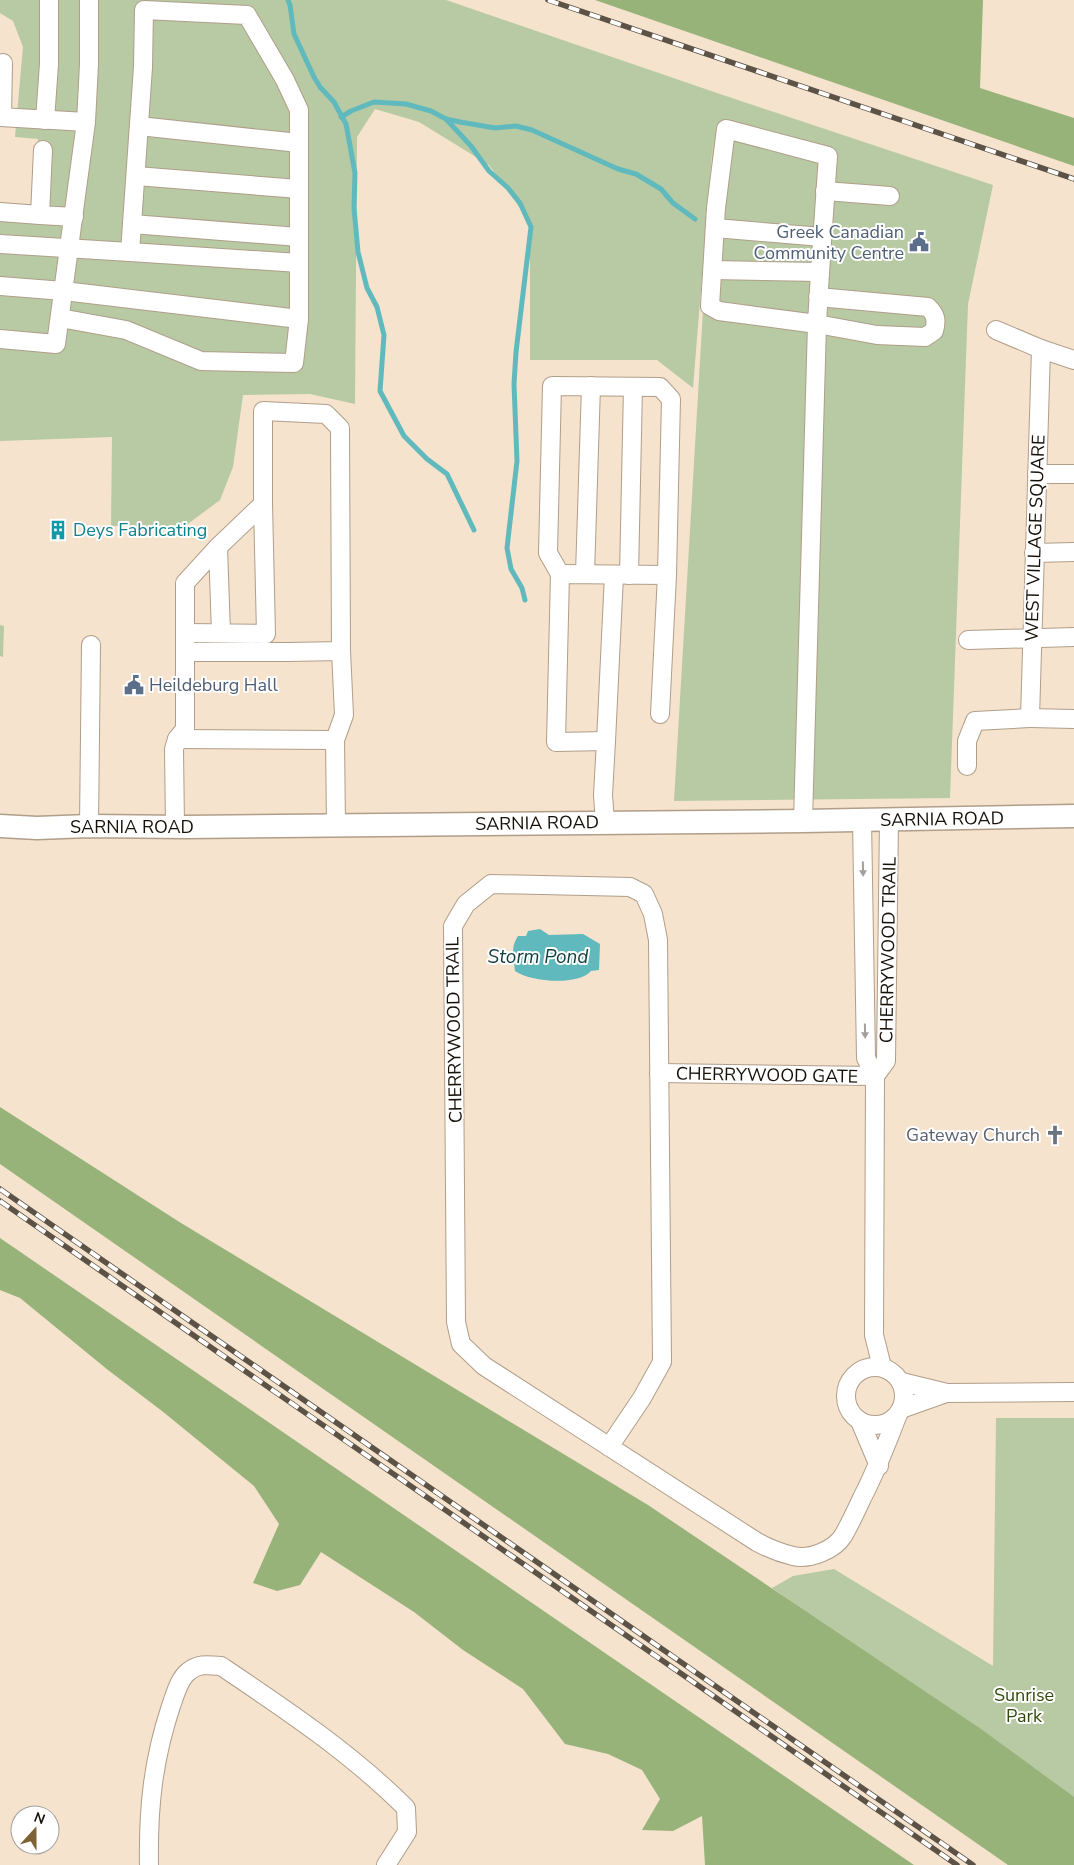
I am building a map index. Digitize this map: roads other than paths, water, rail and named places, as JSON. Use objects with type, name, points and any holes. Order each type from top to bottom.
[{"type":"main road","name":"SARNIA ROAD","points":[[0,826],[37,828],[89,826],[336,826],[890,820],[1074,816]]},
{"type":"street","points":[[45,120],[49,64],[50,0]]},
{"type":"street","points":[[0,339],[56,344],[86,122],[89,64],[88,0]]},
{"type":"street","points":[[60,318],[126,330],[201,361],[294,363],[299,319],[299,110],[285,80],[247,15],[144,10],[144,67],[130,252]]},
{"type":"street","points":[[3,63],[1,117],[86,122]]},
{"type":"street","points":[[139,126],[299,143]]},
{"type":"street","points":[[803,821],[816,324],[828,156],[726,128],[715,228],[710,306],[719,311],[816,324],[877,335],[925,337],[934,332],[937,322],[935,314],[928,307],[818,297]]},
{"type":"street","points":[[40,215],[43,150]]},
{"type":"street","points":[[136,176],[299,188]]},
{"type":"street","points":[[825,191],[890,196]]},
{"type":"street","points":[[0,212],[74,217]]},
{"type":"street","points":[[132,224],[299,237]]},
{"type":"street","points":[[715,228],[822,237]]},
{"type":"street","points":[[0,244],[299,263]]},
{"type":"street","points":[[712,270],[820,272]]},
{"type":"street","points":[[0,286],[64,291],[299,319]]},
{"type":"street","points":[[996,330],[1041,349],[1074,360]]},
{"type":"street","name":"WEST VILLAGE SQUARE","points":[[1030,718],[1041,349]]},
{"type":"street","points":[[606,741],[556,742],[560,574],[548,553],[552,386],[660,387],[670,399],[667,575],[660,714]]},
{"type":"street","points":[[585,574],[591,386]]},
{"type":"street","points":[[605,823],[603,796],[606,741],[622,575],[633,387]]},
{"type":"street","points":[[266,634],[263,504],[264,411],[326,414],[340,428],[341,651],[344,715],[335,740],[336,826]]},
{"type":"street","points":[[1037,474],[1074,474]]},
{"type":"street","points":[[175,827],[174,759],[177,739],[185,729],[185,583],[218,547],[263,504]]},
{"type":"street","points":[[218,547],[220,633]]},
{"type":"street","points":[[1034,552],[1074,552]]},
{"type":"street","points":[[560,574],[667,575]]},
{"type":"street","points":[[186,633],[266,634],[288,652]]},
{"type":"street","points":[[968,640],[1074,637]]},
{"type":"street","points":[[89,826],[91,645]]},
{"type":"street","points":[[186,652],[341,651]]},
{"type":"street","points":[[967,766],[967,741],[974,722],[1030,718],[1074,719]]},
{"type":"street","points":[[177,739],[268,738],[335,740]]},
{"type":"street","name":"CHERRYWOOD TRAIL","points":[[862,820],[866,1058],[874,1076],[874,1335],[882,1367]]},
{"type":"street","name":"CHERRYWOOD TRAIL","points":[[874,1076],[886,1061],[890,820]]},
{"type":"street","name":"CHERRYWOOD TRAIL","points":[[610,1447],[642,1398],[662,1362],[658,940],[654,914],[644,894],[630,887],[491,884],[466,904],[453,926],[456,1322],[460,1344],[484,1366],[757,1542],[770,1549],[794,1557],[810,1556],[822,1552],[833,1547],[842,1537],[878,1466],[900,1412]]},
{"type":"street","name":"CHERRYWOOD GATE","points":[[659,1073],[874,1076]]},
{"type":"street","name":"CHERRYWOOD TRAIL","points":[[863,1370],[874,1335]]},
{"type":"street","points":[[900,1412],[905,1395],[902,1382],[893,1372],[882,1367],[868,1367],[857,1373],[849,1383],[846,1395],[852,1414],[860,1421],[870,1424],[880,1425],[890,1421],[900,1412],[947,1393]]},
{"type":"street","points":[[902,1382],[947,1393],[1074,1392]]},
{"type":"street","points":[[860,1421],[878,1466]]},
{"type":"street","points":[[149,1865],[152,1786],[160,1740],[177,1690],[187,1672],[203,1664],[221,1666],[320,1734],[406,1808],[407,1832],[386,1865]]},
{"type":"water","name":"Storm Pond","points":[[540,929],[549,935],[583,934],[600,944],[599,970],[591,971],[585,976],[576,979],[554,981],[531,978],[515,971],[513,949],[518,936],[526,936],[528,931]]},
{"type":"waterway","points":[[288,0],[294,34],[314,77],[320,87],[334,102],[346,124],[355,173],[354,208],[358,252],[367,288],[377,307],[384,335],[380,391],[404,436],[427,459],[447,474],[474,530]]},
{"type":"waterway","points":[[341,117],[374,102],[406,104],[431,111],[446,119],[460,122],[495,128],[516,126],[532,130],[618,169],[636,174],[661,189],[673,203],[695,219]]},
{"type":"waterway","points":[[446,119],[471,146],[489,171],[508,188],[520,203],[531,227],[516,352],[514,384],[517,461],[507,548],[511,569],[522,588],[525,600]]},
{"type":"railway","points":[[548,0],[1074,179]]},
{"type":"railway","points":[[0,1189],[973,1865]]},
{"type":"railway","points":[[0,1201],[957,1865]]},
{"type":"place","name":"Greek Canadian Community Centre","points":[[919,242]]},
{"type":"place","name":"Deys Fabricating","points":[[58,530]]},
{"type":"place","name":"Heildeburg Hall","points":[[134,685]]},
{"type":"place","name":"Gateway Church","points":[[1055,1135]]},
{"type":"park label","name":"Sunrise Park","points":[[1024,1705]]}]
